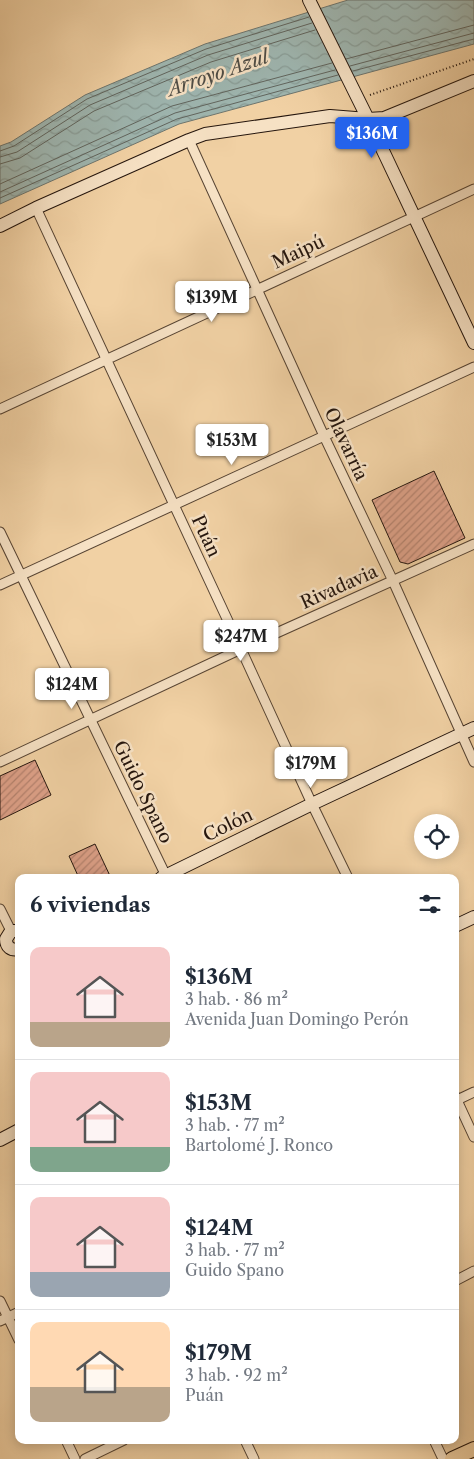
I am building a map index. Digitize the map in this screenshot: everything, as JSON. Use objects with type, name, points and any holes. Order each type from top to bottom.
[{"type":"main road","points":[[309,0],[368,119],[474,343]]},
{"type":"main road","points":[[0,226],[189,140],[216,131],[330,116],[368,119],[384,118],[474,81]]},
{"type":"main road","name":"Colón","points":[[170,874],[312,804],[474,728]]},
{"type":"main road","points":[[459,924],[474,917]]},
{"type":"main road","points":[[0,955],[8,940]]},
{"type":"main road","points":[[0,1140],[15,1132]]},
{"type":"main road","points":[[452,1459],[474,1449]]},
{"type":"street","name":"Olavarría","points":[[189,140],[324,436],[393,581],[474,762]]},
{"type":"street","name":"Maipú","points":[[0,409],[474,188]]},
{"type":"street","name":"Puán","points":[[36,208],[346,874]]},
{"type":"street","points":[[0,585],[474,367]]},
{"type":"street","name":"Guido Spano","points":[[0,532],[163,874]]},
{"type":"street","name":"Rivadavia","points":[[0,762],[241,649],[474,544]]},
{"type":"street","points":[[0,909],[8,940]]},
{"type":"street","points":[[459,1098],[474,1092]]},
{"type":"street","points":[[459,1105],[474,1137]]},
{"type":"street","points":[[459,1279],[474,1272]]},
{"type":"street","points":[[0,1301],[4,1319],[15,1334]]},
{"type":"street","points":[[68,1444],[75,1459]]},
{"type":"street","points":[[86,1459],[116,1444]]},
{"type":"street","points":[[247,1444],[254,1459]]},
{"type":"street","points":[[436,1444],[443,1459]]},
{"type":"water","name":"Arroyo Azul","points":[[348,0],[474,0],[474,44],[179,124],[0,204],[0,146],[11,142],[85,95],[205,44]]},
{"type":"building","points":[[434,471],[465,538],[408,564],[400,562],[372,500]]},
{"type":"building","points":[[35,760],[51,795],[0,820],[0,776]]},
{"type":"building","points":[[95,844],[109,874],[77,874],[69,856]]}]
